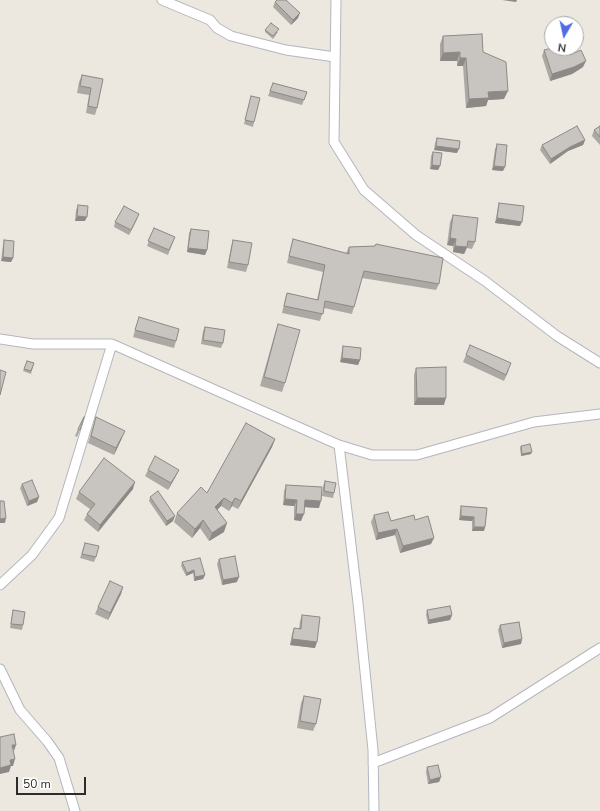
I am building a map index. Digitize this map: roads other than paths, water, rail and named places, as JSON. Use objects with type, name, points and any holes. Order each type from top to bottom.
[{"type":"street","points":[[162,0],[210,20],[217,28],[231,36],[286,50],[335,57]]},
{"type":"street","points":[[336,0],[334,142],[364,190],[416,235],[485,281],[557,336],[600,363]]},
{"type":"street","points":[[0,339],[33,344],[112,344],[339,445],[372,455],[417,455],[534,422],[600,414]]},
{"type":"street","points":[[0,585],[32,555],[59,518],[112,344]]},
{"type":"street","points":[[339,445],[357,595],[373,763],[374,811]]},
{"type":"street","points":[[373,763],[490,718],[600,648]]},
{"type":"street","points":[[0,668],[20,710],[47,741],[59,758],[75,811]]}]
